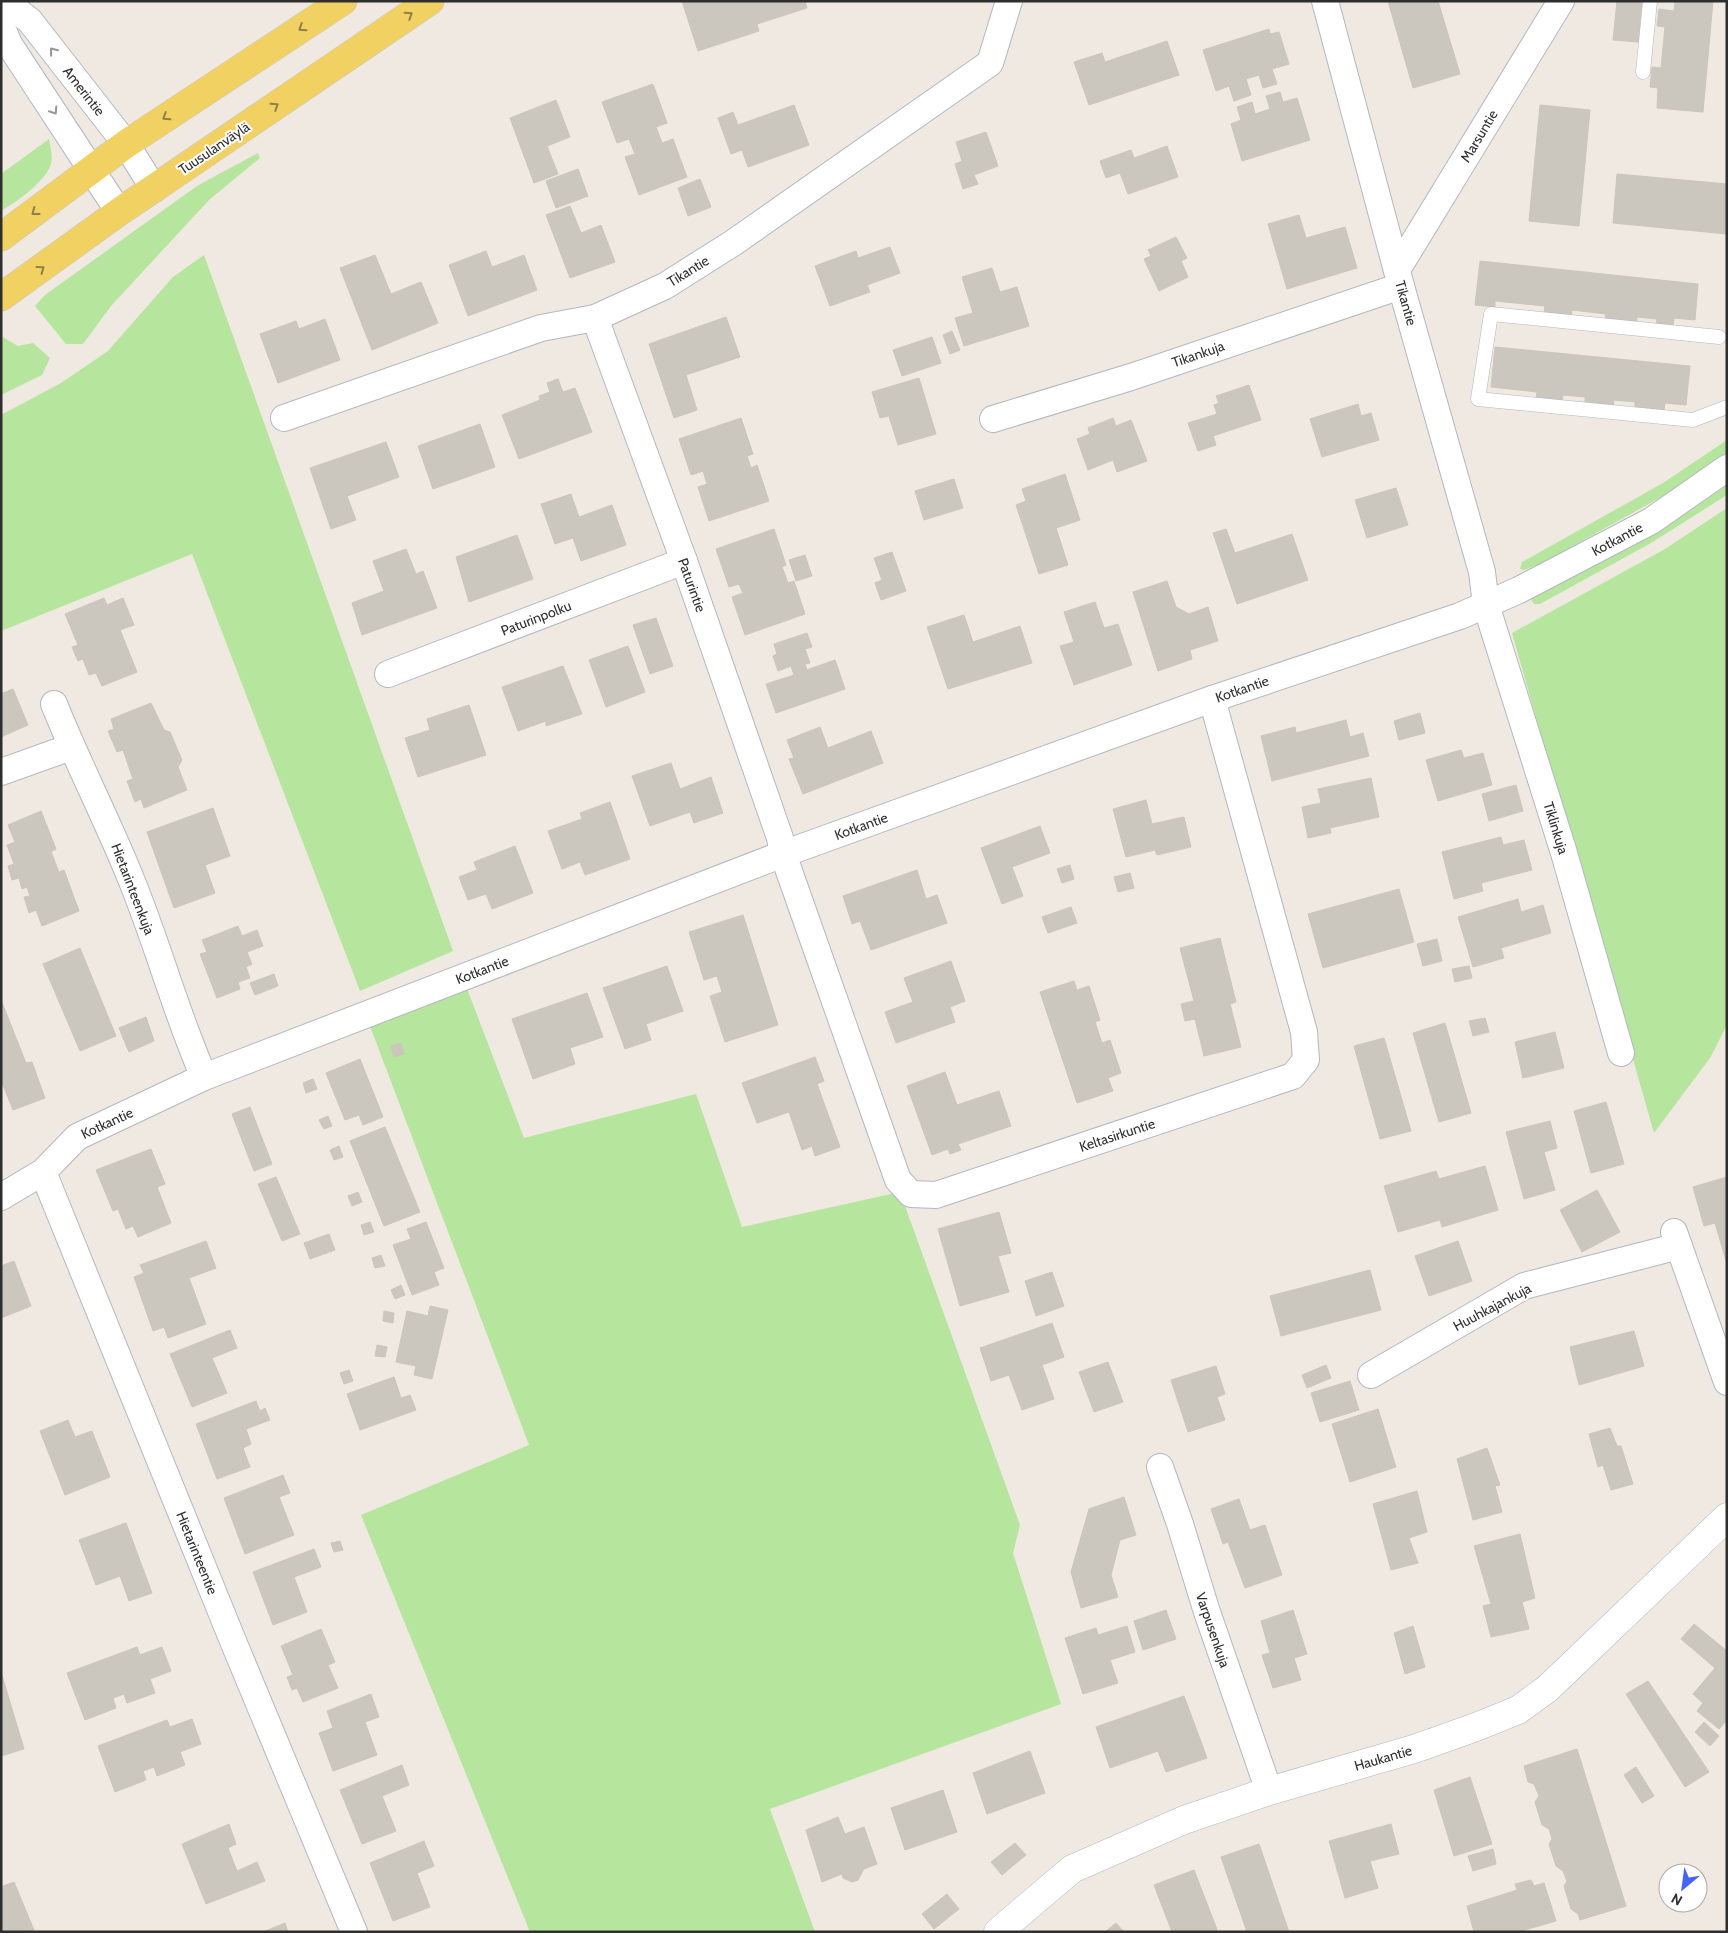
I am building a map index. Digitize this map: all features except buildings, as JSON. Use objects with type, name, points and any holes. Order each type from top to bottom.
[{"type":"main road","points":[[1,237],[126,144],[343,1]]},
{"type":"main road","name":"Tuusulanväylä","points":[[1,298],[119,212],[430,1]]},
{"type":"street","name":"Amerintie","points":[[4,1],[30,21],[126,144],[154,189]]},
{"type":"street","name":"Tikantie","points":[[284,418],[541,328],[595,318],[665,286],[734,243],[990,63],[1009,1]]},
{"type":"street","name":"Tikantie","points":[[1325,1],[1399,278],[1482,572],[1486,605]]},
{"type":"street","name":"Marsuntie","points":[[1399,278],[1561,1]]},
{"type":"street","points":[[1,25],[9,44],[119,212]]},
{"type":"street","name":"Tikankuja","points":[[992,419],[1126,379],[1399,278]]},
{"type":"street","name":"Paturintie","points":[[595,318],[684,561],[783,854]]},
{"type":"street","name":"Kotkantie","points":[[1,1197],[43,1172],[77,1137],[204,1077],[783,854],[1212,699],[1460,616],[1519,590],[1651,521],[1727,468]]},
{"type":"street","name":"Paturinpolku","points":[[388,674],[684,561]]},
{"type":"street","name":"Tiklinkuja","points":[[1486,605],[1562,847],[1621,1052]]},
{"type":"street","name":"Keltasirkuntie","points":[[783,854],[898,1180],[911,1194],[936,1195],[1293,1076],[1306,1060],[1304,1032],[1212,699]]},
{"type":"street","name":"Hietarinteenkuja","points":[[54,704],[129,874],[180,1019],[204,1077]]},
{"type":"street","points":[[1,772],[71,746]]},
{"type":"street","name":"Hietarinteentie","points":[[43,1172],[233,1641],[354,1932]]},
{"type":"street","name":"Huuhkajankuja","points":[[1371,1375],[1524,1286],[1677,1239],[1727,1382]]},
{"type":"street","name":"Varpusenkuja","points":[[1160,1467],[1206,1609],[1269,1791]]},
{"type":"street","name":"Haukantie","points":[[998,1932],[1072,1869],[1184,1820],[1269,1791],[1414,1749],[1518,1710],[1547,1689],[1727,1517]]},
{"type":"lane","points":[[1643,72],[1650,1]]},
{"type":"lane","points":[[1719,337],[1491,314],[1478,399],[1693,420],[1726,407]]},
{"type":"green space","points":[[49,139],[52,157],[49,170],[38,184],[1,211],[1,174]]},
{"type":"green space","points":[[258,153],[260,158],[209,200],[111,306],[83,344],[66,344],[35,306],[45,295],[197,186]]},
{"type":"green space","points":[[204,255],[453,951],[360,991],[192,554],[1,631],[1,415],[61,383],[108,351],[173,277]]},
{"type":"green space","points":[[1,336],[18,346],[33,343],[50,358],[42,375],[1,395]]},
{"type":"green space","points":[[1727,440],[1727,453],[1663,496],[1542,563],[1524,570],[1520,569],[1522,562],[1663,483]]},
{"type":"green space","points":[[1727,482],[1727,495],[1651,543],[1540,604],[1534,604],[1530,598]]},
{"type":"green space","points":[[1727,508],[1727,1025],[1710,1058],[1654,1133],[1512,633],[1665,549]]},
{"type":"green space","points":[[466,986],[524,1138],[696,1094],[742,1227],[900,1192],[1020,1525],[1013,1553],[1061,1704],[770,1809],[815,1932],[530,1932],[361,1515],[529,1445],[368,1021]]}]
